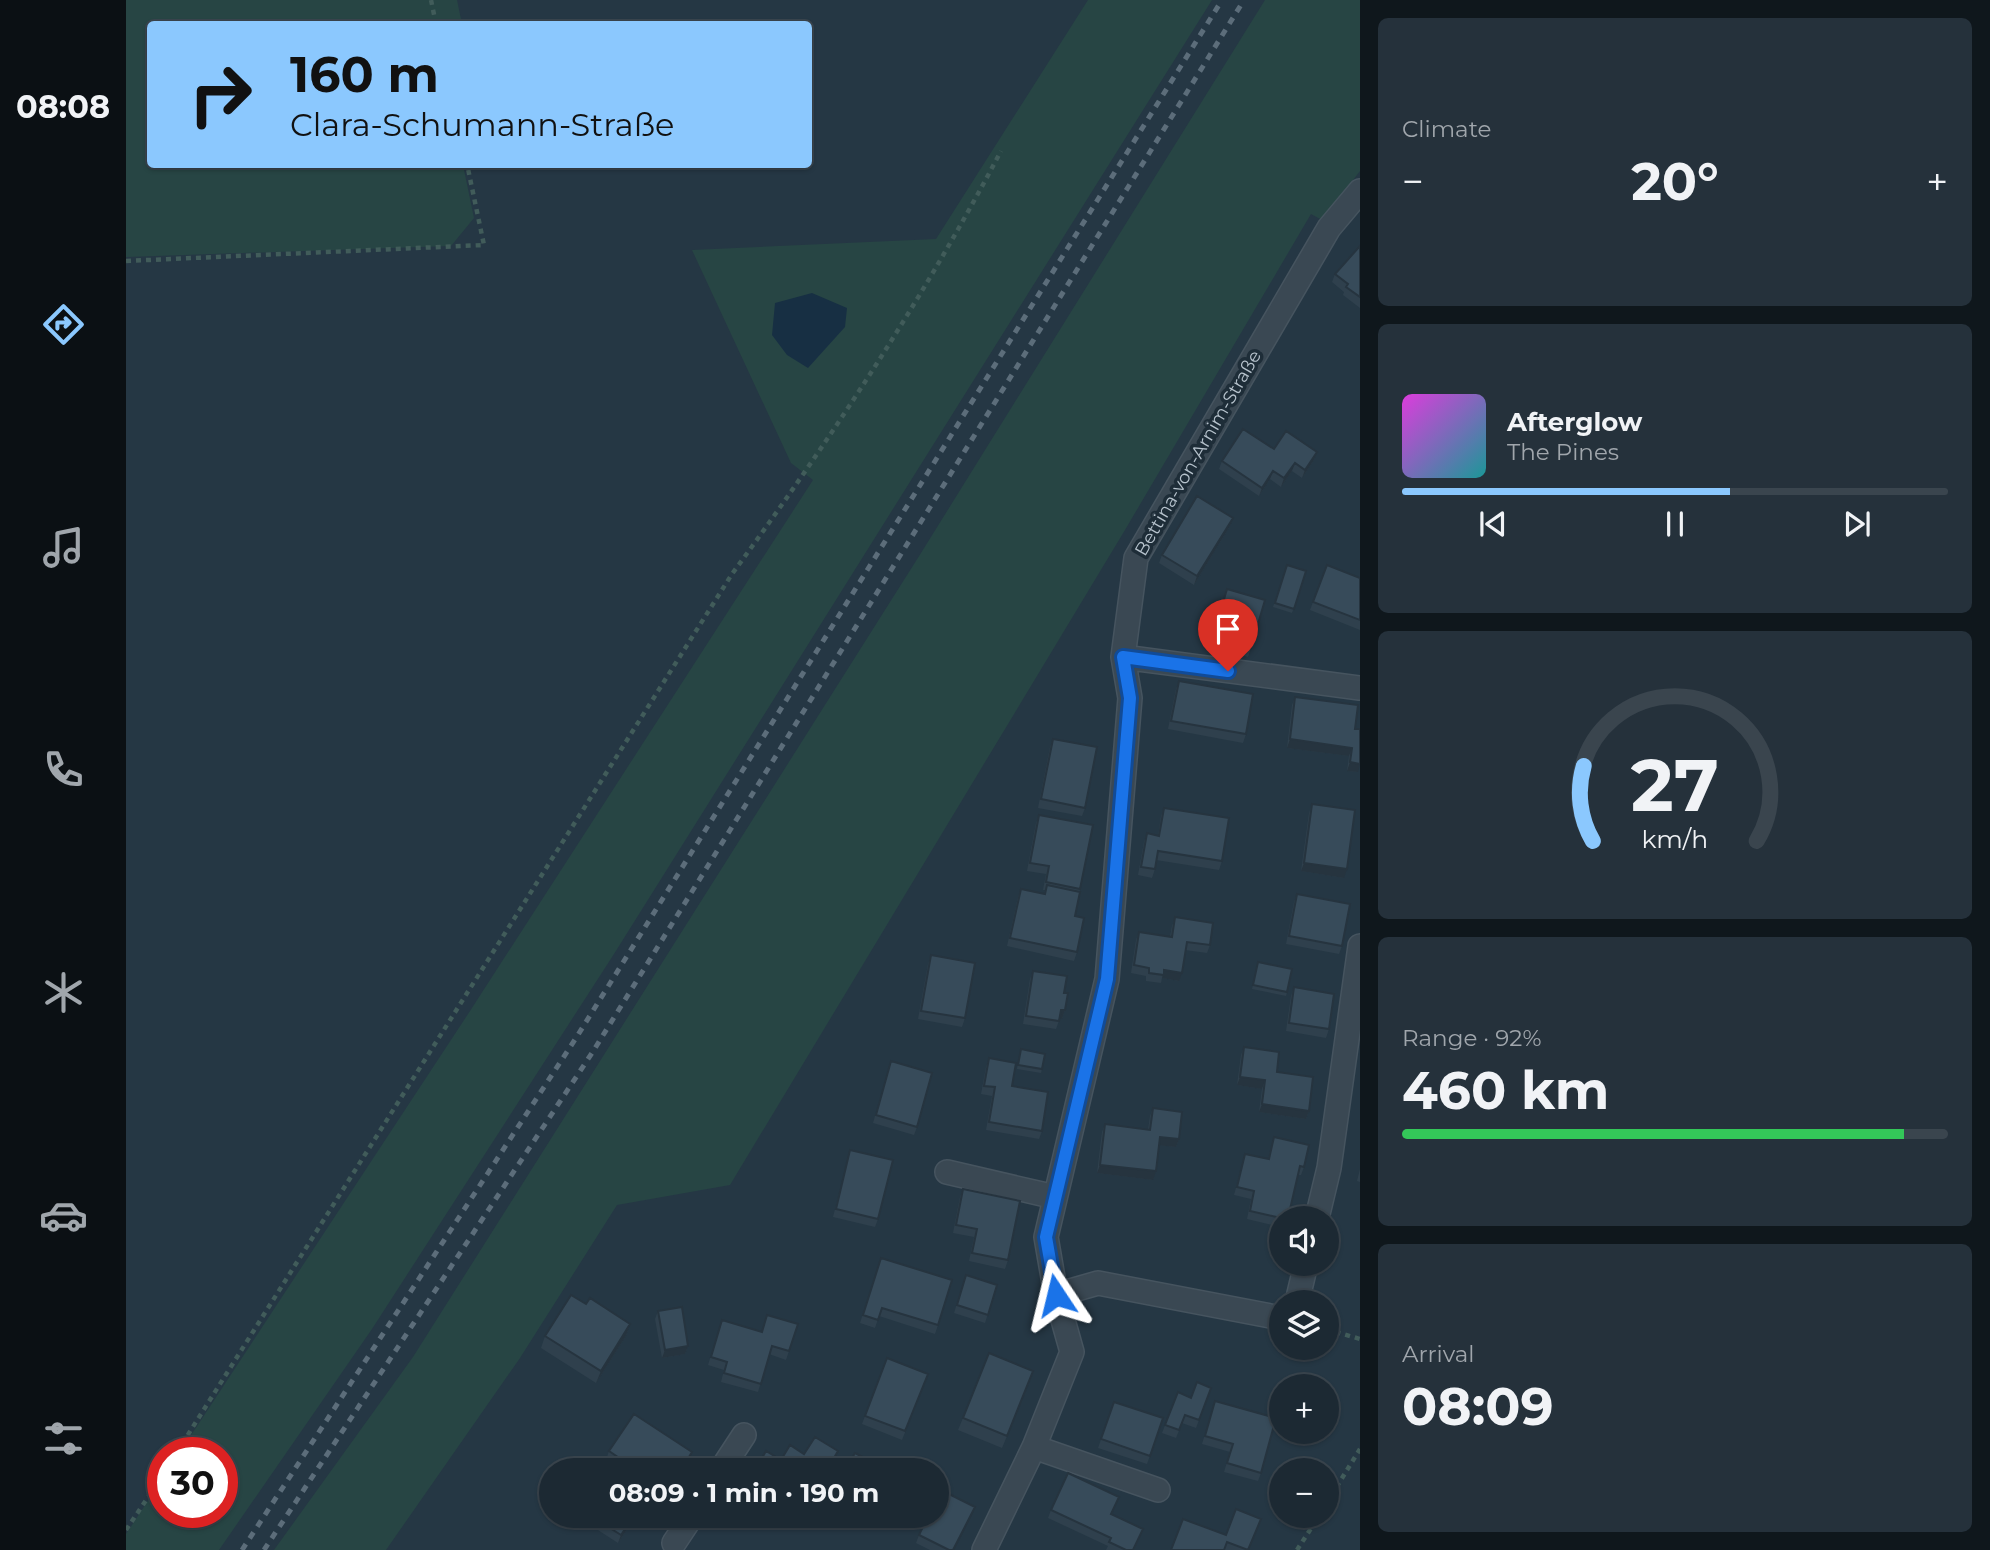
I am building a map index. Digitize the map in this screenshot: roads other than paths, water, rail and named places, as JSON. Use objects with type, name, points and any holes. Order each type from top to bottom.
[{"type":"street","name":"Bettina-von-Arnim-Straße","points":[[984,1550],[1034,1447],[1072,1352],[1056,1295],[1046,1237],[1107,979],[1130,698],[1123,657],[1136,558],[1329,228],[1360,191]]},
{"type":"street","points":[[1123,657],[1360,688]]},
{"type":"street","points":[[1320,1206],[1329,1168],[1360,946]]},
{"type":"street","points":[[947,1172],[1055,1197]]},
{"type":"street","points":[[1056,1295],[1098,1283],[1269,1316]]},
{"type":"street","points":[[730,1458],[744,1435]]},
{"type":"street","points":[[1034,1447],[1158,1490]]},
{"type":"street","points":[[677,1548],[686,1528]]},
{"type":"water","points":[[812,293],[847,308],[845,327],[808,368],[787,355],[772,335],[775,303]]},
{"type":"railway","points":[[242,1550],[576,1038],[1222,0]]},
{"type":"railway","points":[[264,1550],[592,1053],[1244,0]]}]
